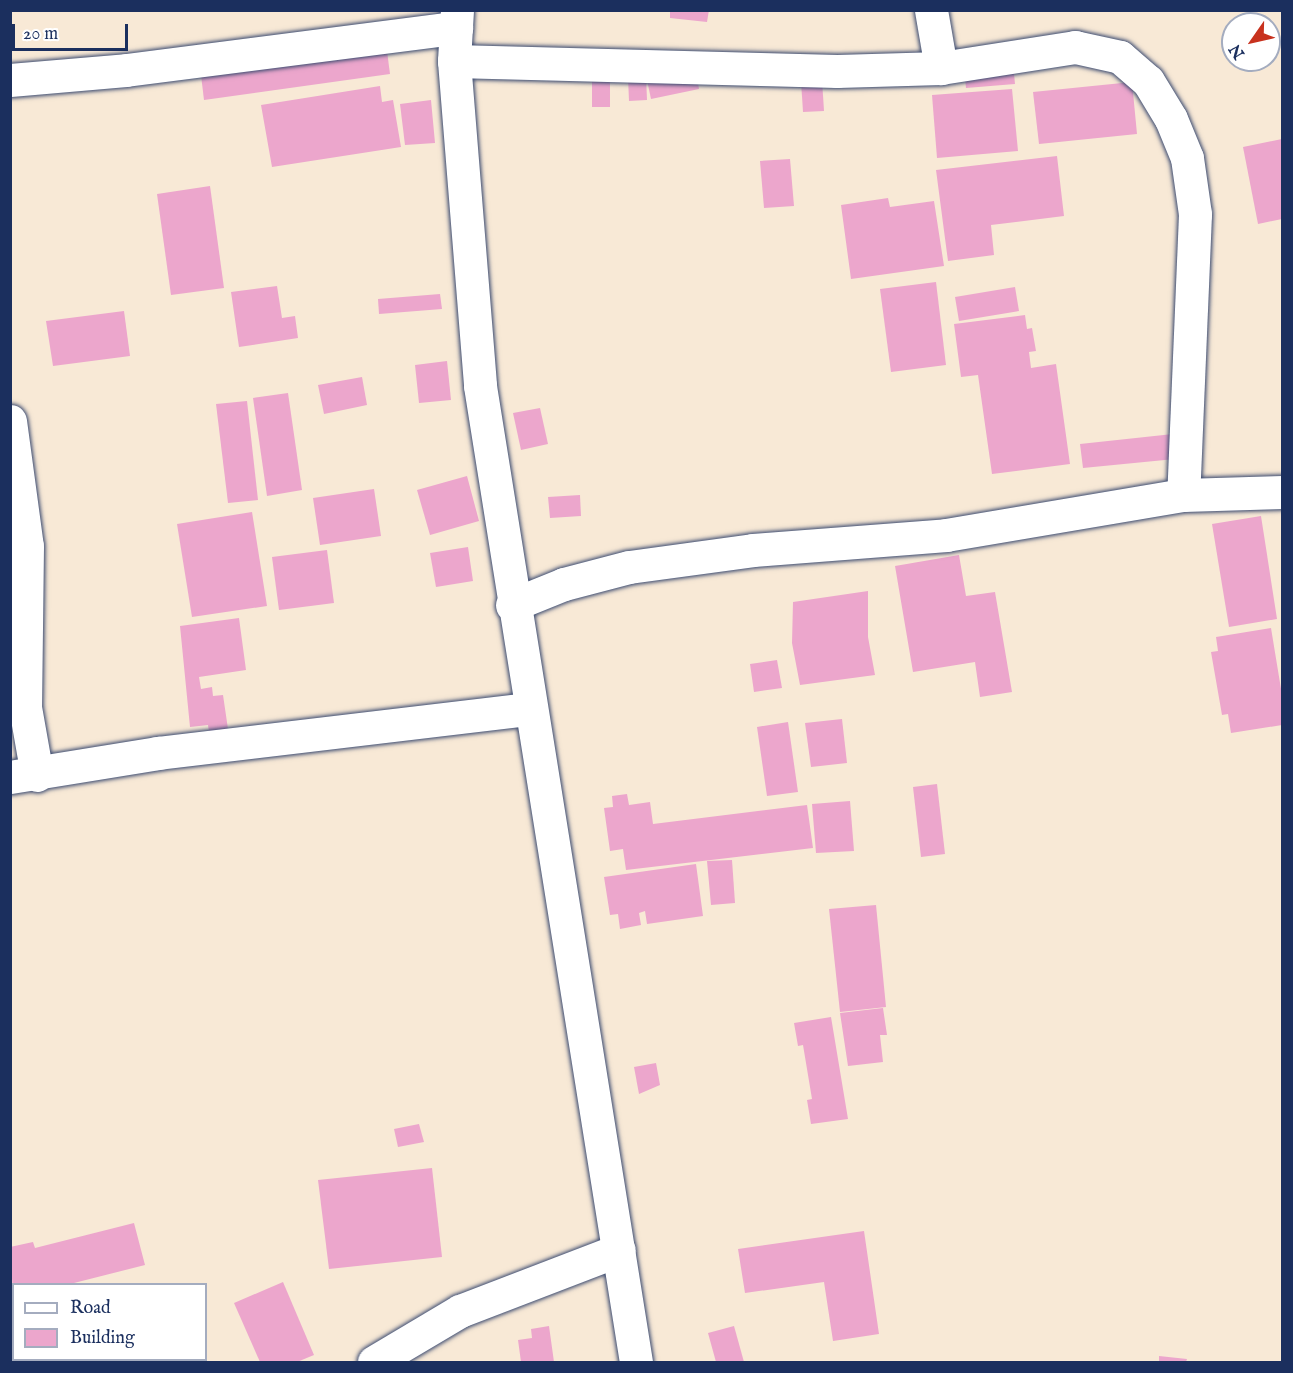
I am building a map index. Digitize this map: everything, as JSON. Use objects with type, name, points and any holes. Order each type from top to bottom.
[{"type":"street","points":[[931,10],[941,68]]},
{"type":"street","points":[[10,80],[126,70],[456,19],[454,61],[480,386],[512,604],[636,1362]]},
{"type":"street","points":[[454,61],[837,70],[941,68],[1075,47],[1120,57],[1148,81],[1171,119],[1187,158],[1195,214],[1183,495]]},
{"type":"street","points":[[10,421],[27,546],[24,776],[158,753],[529,709]]},
{"type":"street","points":[[512,604],[564,584],[629,567],[753,550],[946,535],[1183,495],[1282,492]]},
{"type":"street","points":[[374,1362],[460,1311],[619,1250]]},
{"type":"building","points":[[670,10],[709,10],[707,22],[670,18]]},
{"type":"building","points":[[387,51],[390,74],[204,100],[201,75]]},
{"type":"building","points":[[1013,63],[1015,84],[966,88],[964,67]]},
{"type":"building","points":[[696,71],[699,89],[651,99],[647,80]]},
{"type":"building","points":[[646,76],[647,100],[629,101],[628,77]]},
{"type":"building","points":[[592,77],[610,77],[610,107],[592,107]]},
{"type":"building","points":[[822,80],[824,111],[803,112],[801,81]]},
{"type":"building","points":[[1132,82],[1137,134],[1039,144],[1033,92]]},
{"type":"building","points":[[380,86],[382,102],[393,100],[401,147],[272,167],[261,105]]},
{"type":"building","points":[[1012,89],[1018,151],[937,158],[932,95]]},
{"type":"building","points":[[431,100],[435,143],[405,145],[400,104]]},
{"type":"building","points":[[1282,139],[1282,219],[1258,224],[1243,147]]},
{"type":"building","points":[[1057,156],[1064,216],[991,225],[994,255],[948,261],[936,170]]},
{"type":"building","points":[[790,159],[794,206],[764,208],[760,161]]},
{"type":"building","points":[[210,186],[224,288],[171,295],[157,194]]},
{"type":"building","points":[[888,198],[890,207],[934,201],[944,266],[851,279],[841,205]]},
{"type":"building","points":[[936,282],[946,365],[891,372],[880,289]]},
{"type":"building","points":[[277,286],[282,318],[295,316],[298,338],[239,347],[231,292]]},
{"type":"building","points":[[1015,287],[1019,311],[959,321],[955,297]]},
{"type":"building","points":[[440,294],[442,309],[379,314],[378,299]]},
{"type":"building","points":[[124,311],[130,356],[53,366],[46,321]]},
{"type":"building","points":[[1025,315],[1027,329],[1032,328],[1036,351],[1029,352],[1031,368],[1056,364],[1070,464],[992,474],[978,375],[961,377],[954,324]]},
{"type":"building","points":[[447,361],[451,400],[419,403],[415,365]]},
{"type":"building","points":[[362,377],[367,405],[324,414],[318,385]]},
{"type":"building","points":[[288,393],[302,490],[267,496],[253,398]]},
{"type":"building","points":[[247,401],[258,500],[228,503],[216,404]]},
{"type":"building","points":[[540,408],[548,444],[521,450],[513,413]]},
{"type":"building","points":[[1173,434],[1175,459],[1083,468],[1080,444]]},
{"type":"building","points":[[467,476],[479,521],[430,535],[417,490]]},
{"type":"building","points":[[374,489],[381,536],[320,545],[313,498]]},
{"type":"building","points":[[580,495],[581,516],[550,518],[548,497]]},
{"type":"building","points":[[252,512],[267,606],[192,617],[177,524]]},
{"type":"building","points":[[1261,516],[1277,619],[1229,627],[1212,524]]},
{"type":"building","points":[[468,547],[473,581],[436,587],[430,553]]},
{"type":"building","points":[[327,550],[334,603],[279,610],[272,557]]},
{"type":"building","points":[[959,555],[966,596],[995,592],[1012,692],[980,697],[975,662],[913,672],[895,566]]},
{"type":"building","points":[[868,591],[868,637],[875,675],[800,685],[792,643],[793,602]]},
{"type":"building","points":[[239,618],[246,670],[199,677],[201,689],[212,687],[213,696],[223,695],[228,729],[209,732],[208,725],[190,727],[180,626]]},
{"type":"building","points":[[1271,628],[1282,695],[1282,725],[1231,733],[1228,714],[1222,715],[1211,652],[1218,651],[1216,637]]},
{"type":"building","points":[[777,660],[782,688],[754,692],[750,664]]},
{"type":"building","points":[[842,719],[847,763],[811,767],[805,723]]},
{"type":"building","points":[[788,722],[798,792],[767,796],[757,727]]},
{"type":"building","points":[[937,784],[945,854],[921,857],[913,787]]},
{"type":"building","points":[[627,794],[629,805],[650,802],[653,824],[807,805],[813,848],[626,870],[623,849],[610,851],[604,808],[613,807],[612,796]]},
{"type":"building","points":[[850,801],[854,851],[816,853],[812,804]]},
{"type":"building","points":[[732,860],[735,903],[711,905],[707,861]]},
{"type":"building","points":[[696,864],[703,916],[647,924],[645,911],[639,913],[641,925],[620,929],[618,914],[610,915],[604,877]]},
{"type":"building","points":[[876,905],[886,1007],[840,1012],[829,909]]},
{"type":"building","points":[[883,1008],[887,1035],[880,1035],[883,1062],[848,1066],[840,1013]]},
{"type":"building","points":[[831,1017],[848,1119],[811,1124],[807,1100],[812,1099],[803,1045],[798,1046],[794,1023]]},
{"type":"building","points":[[656,1063],[660,1085],[639,1094],[634,1067]]},
{"type":"building","points":[[419,1124],[424,1142],[398,1147],[394,1129]]},
{"type":"building","points":[[432,1168],[442,1257],[329,1269],[318,1180]]},
{"type":"building","points":[[134,1223],[145,1265],[74,1283],[12,1283],[10,1247],[33,1242],[35,1248]]},
{"type":"building","points":[[864,1231],[879,1334],[833,1341],[824,1282],[745,1293],[738,1249]]},
{"type":"building","points":[[283,1282],[314,1355],[297,1362],[260,1362],[234,1303]]},
{"type":"building","points":[[549,1326],[554,1362],[521,1362],[518,1340],[532,1338],[531,1329]]},
{"type":"building","points":[[734,1326],[744,1362],[716,1362],[708,1333]]},
{"type":"building","points":[[1159,1356],[1187,1359],[1186,1362],[1159,1362]]}]
